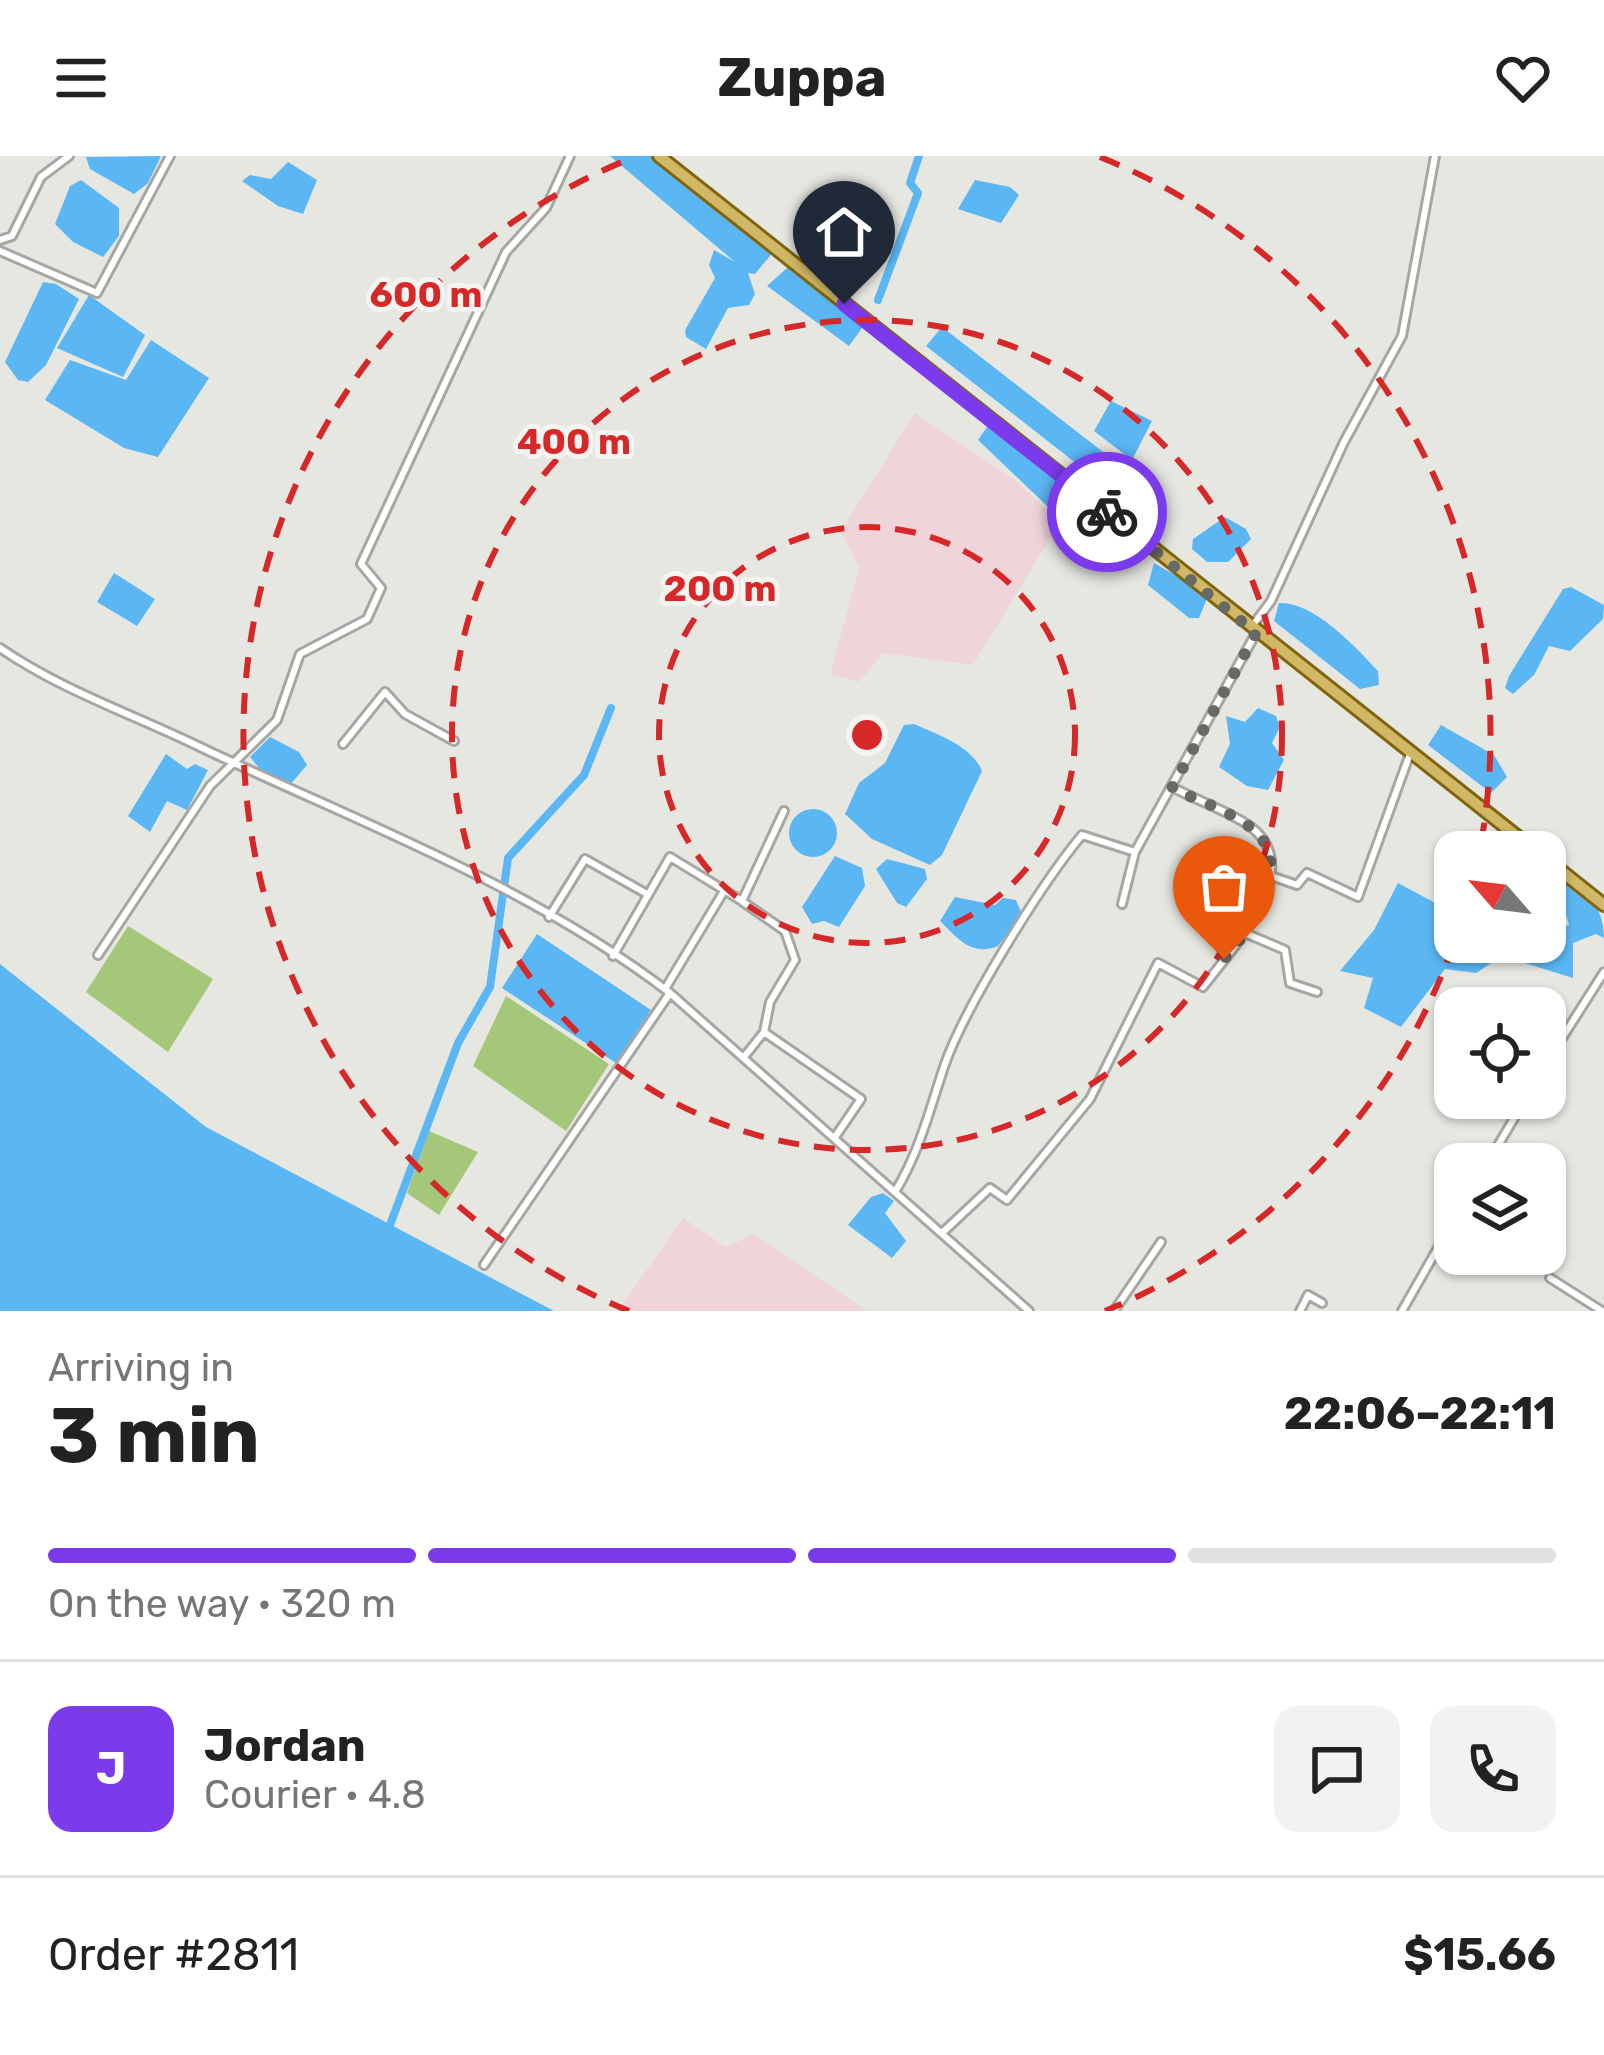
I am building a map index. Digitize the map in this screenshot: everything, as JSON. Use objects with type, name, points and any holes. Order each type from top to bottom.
[{"type":"main road","points":[[659,156],[1512,831]]},
{"type":"main road","points":[[1566,875],[1604,905]]},
{"type":"street","points":[[0,240],[12,236],[41,177],[69,156]]},
{"type":"street","points":[[0,251],[97,293],[170,156]]},
{"type":"street","points":[[98,955],[230,763],[278,720],[300,655],[367,619],[381,588],[361,564],[474,332],[506,251],[546,208],[570,156]]},
{"type":"street","points":[[1122,904],[1135,852],[1271,602],[1344,442],[1402,336],[1410,314],[1411,270],[1435,156]]},
{"type":"street","points":[[0,649],[41,675],[324,808],[378,825],[491,883],[613,956],[667,991],[1029,1311]]},
{"type":"street","points":[[343,744],[385,692],[405,715],[454,741]]},
{"type":"street","points":[[1271,875],[1297,885],[1307,873],[1358,897],[1412,752]]},
{"type":"street","points":[[942,1233],[989,1188],[1007,1200],[1070,1126],[1090,1099],[1158,962],[1203,987],[1245,933],[1271,875],[1264,840],[1250,826],[1172,788]]},
{"type":"street","points":[[742,901],[784,811]]},
{"type":"street","points":[[895,1192],[910,1167],[946,1060],[1054,869],[1082,835],[1135,852]]},
{"type":"street","points":[[613,956],[670,856],[784,931],[795,958],[770,1002],[764,1032],[744,1057]]},
{"type":"street","points":[[549,917],[585,859],[647,895]]},
{"type":"street","points":[[484,1265],[667,991],[724,891]]},
{"type":"street","points":[[1245,933],[1285,950],[1288,982],[1317,992]]},
{"type":"street","points":[[1566,1032],[1604,972]]},
{"type":"street","points":[[764,1032],[861,1100],[834,1138]]},
{"type":"street","points":[[1114,1311],[1161,1242]]},
{"type":"street","points":[[1402,1311],[1434,1255]]},
{"type":"street","points":[[1550,1278],[1602,1311]]},
{"type":"street","points":[[1300,1311],[1309,1295],[1322,1303]]},
{"type":"shaded area","points":[[915,413],[1015,480],[1060,522],[973,665],[883,653],[859,682],[830,674],[859,568],[841,531]]},
{"type":"shaded area","points":[[683,1218],[726,1247],[753,1234],[867,1311],[618,1311]]},
{"type":"green space","points":[[128,926],[213,979],[168,1052],[86,992]]},
{"type":"green space","points":[[506,996],[609,1064],[566,1131],[473,1066]]},
{"type":"green space","points":[[429,1131],[478,1152],[439,1215],[407,1193]]},
{"type":"water","points":[[161,156],[148,183],[134,194],[90,169],[86,157]]},
{"type":"water","points":[[610,156],[652,156],[774,251],[755,274],[748,273],[755,294],[749,305],[728,308],[706,349],[686,337],[685,330],[715,278],[709,265],[714,250],[735,262]]},
{"type":"water","points":[[288,162],[317,180],[303,214],[278,206],[242,181],[250,175],[271,179]]},
{"type":"water","points":[[81,180],[119,208],[119,236],[103,257],[73,242],[55,224],[70,186]]},
{"type":"water","points":[[975,180],[1010,187],[1019,195],[1001,223],[958,209]]},
{"type":"water","points":[[788,267],[865,324],[849,346],[767,286]]},
{"type":"water","points":[[43,282],[56,284],[79,299],[46,365],[28,382],[18,380],[5,362]]},
{"type":"water","points":[[89,295],[145,335],[123,377],[57,348]]},
{"type":"water","points":[[942,327],[1138,479],[1127,503],[926,346]]},
{"type":"water","points":[[151,340],[209,378],[158,457],[124,448],[45,400],[70,360],[126,380]]},
{"type":"water","points":[[1111,401],[1152,421],[1132,460],[1094,431]]},
{"type":"water","points":[[989,424],[1050,471],[1081,506],[1067,525],[978,440]]},
{"type":"water","points":[[1225,517],[1246,529],[1251,539],[1228,562],[1207,562],[1192,549],[1193,539]]},
{"type":"water","points":[[1154,563],[1203,591],[1206,601],[1199,618],[1189,618],[1148,585]]},
{"type":"water","points":[[114,573],[155,599],[137,626],[97,602]]},
{"type":"water","points":[[1571,587],[1604,605],[1603,619],[1570,651],[1549,646],[1534,675],[1513,694],[1505,688],[1509,676],[1563,589]]},
{"type":"water","points":[[1279,603],[1306,609],[1333,627],[1378,671],[1379,685],[1360,689],[1274,621]]},
{"type":"water","points":[[1258,708],[1276,716],[1280,727],[1272,743],[1284,760],[1268,790],[1247,786],[1219,767],[1230,744],[1226,716],[1245,722]]},
{"type":"water","points":[[914,724],[962,748],[982,771],[942,855],[930,865],[872,839],[845,814],[859,783],[885,763],[904,725]]},
{"type":"water","points":[[1441,725],[1494,755],[1507,777],[1491,793],[1428,745]]},
{"type":"water","points":[[270,737],[299,752],[307,765],[289,786],[263,773],[250,757]]},
{"type":"water","points":[[166,754],[187,769],[195,764],[208,770],[187,810],[167,801],[150,832],[128,816]]},
{"type":"water","points":[[813,809],[830,816],[837,833],[830,850],[813,857],[796,850],[789,833],[796,816]]},
{"type":"water","points":[[835,856],[862,868],[865,886],[839,927],[824,921],[812,924],[802,907]]},
{"type":"water","points":[[887,859],[925,869],[927,879],[906,907],[897,903],[876,869]]},
{"type":"water","points":[[1566,877],[1594,902],[1604,938],[1596,934],[1573,943],[1573,978],[1525,963],[1566,963]]},
{"type":"water","points":[[1398,883],[1434,902],[1434,963],[1491,963],[1476,973],[1445,969],[1401,1027],[1364,1008],[1373,978],[1340,971],[1374,930]]},
{"type":"water","points":[[955,897],[995,905],[1003,898],[1016,900],[1022,914],[998,946],[980,949],[959,939],[940,921]]},
{"type":"water","points":[[537,934],[651,1010],[616,1063],[502,988]]},
{"type":"water","points":[[0,964],[206,1127],[554,1311],[0,1311]]},
{"type":"water","points":[[883,1193],[894,1201],[885,1213],[906,1241],[892,1258],[848,1225],[871,1197]]},
{"type":"waterway","points":[[878,300],[918,193],[910,183],[919,156]]},
{"type":"waterway","points":[[387,1233],[458,1043],[490,987],[508,858],[584,775],[611,708]]},
{"type":"way so far","points":[[1107,512],[1256,633],[1172,788],[1250,826],[1264,840],[1271,875],[1265,897],[1224,959]]},
{"type":"route","points":[[844,304],[1107,512]]}]
